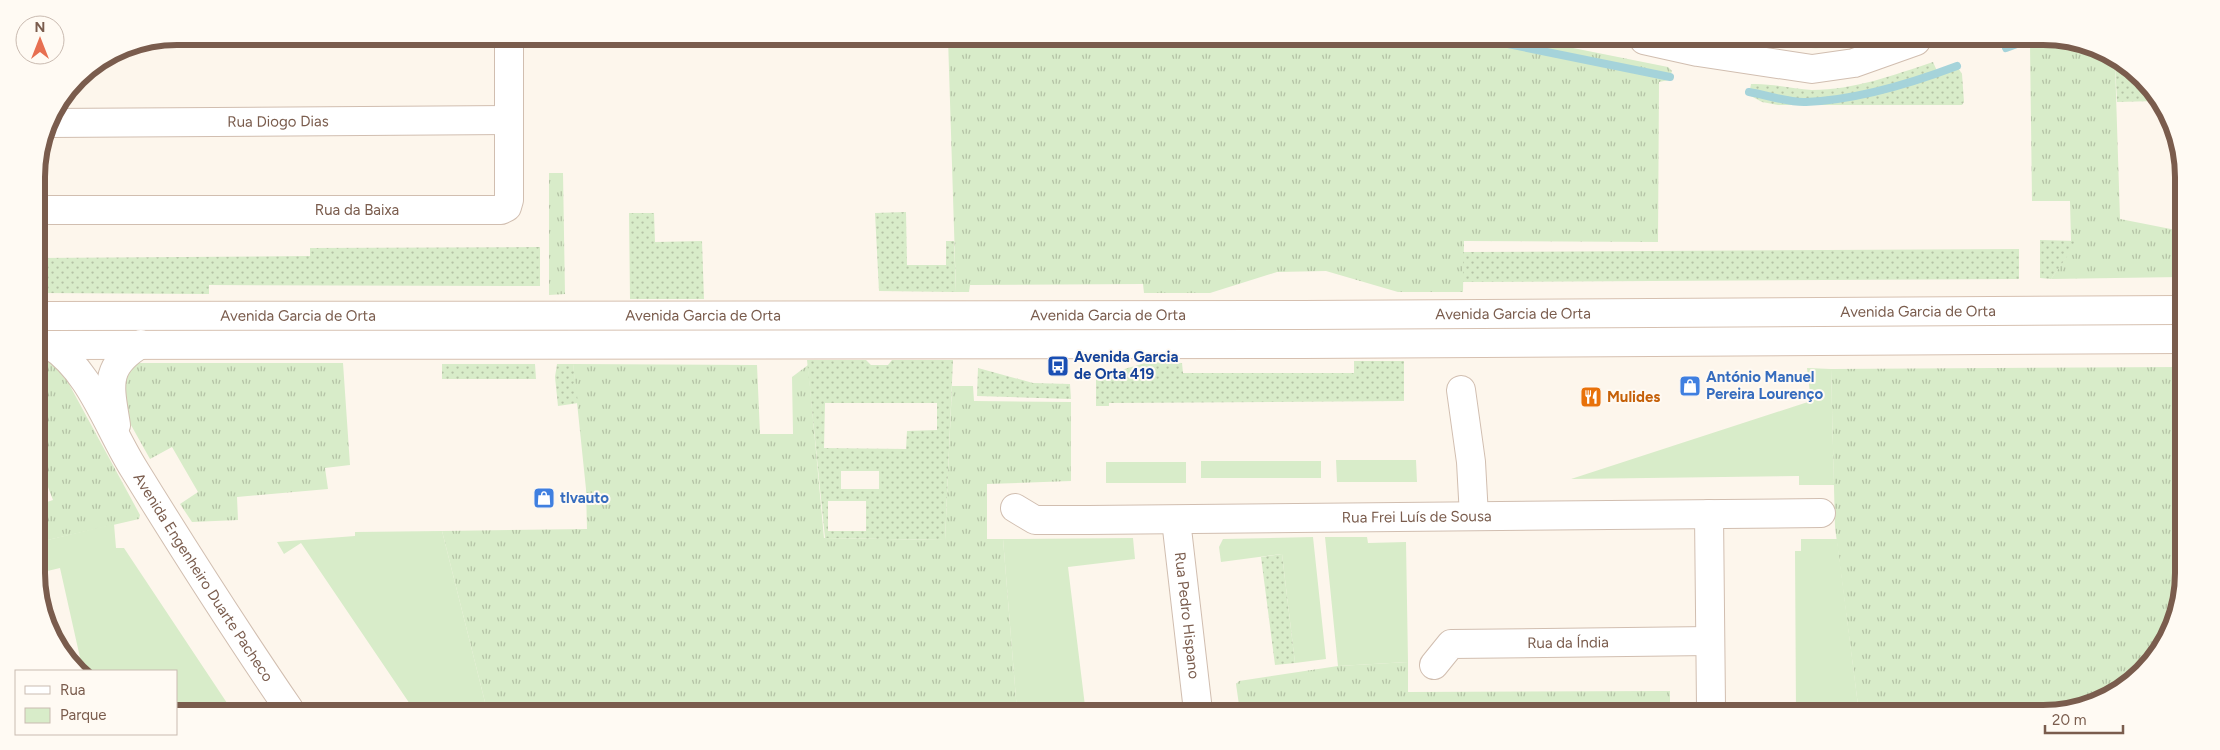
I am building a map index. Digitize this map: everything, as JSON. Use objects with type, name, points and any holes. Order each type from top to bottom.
[{"type":"main road","name":"Rua da Baixa","points":[[45,210],[501,210],[508,207],[509,200],[509,45]]},
{"type":"main road","points":[[1666,45],[1698,52],[1812,69],[1854,62],[1904,45]]},
{"type":"main road","name":"Rua Diogo Dias","points":[[57,123],[509,120]]},
{"type":"main road","name":"Avenida Garcia de Orta","points":[[45,316],[1303,315],[2175,310]]},
{"type":"main road","name":"Avenida Garcia de Orta","points":[[45,344],[1303,344],[2175,339]]},
{"type":"main road","name":"Avenida Engenheiro Duarte Pacheco","points":[[45,344],[64,354],[76,367],[88,385],[119,446],[204,583],[286,705]]},
{"type":"main road","name":"Avenida Engenheiro Duarte Pacheco","points":[[119,446],[111,396],[114,367],[126,354],[141,344]]},
{"type":"main road","points":[[1461,390],[1471,462],[1474,516]]},
{"type":"main road","name":"Rua Frei Luís de Sousa","points":[[1015,508],[1035,520],[1821,513]]},
{"type":"main road","points":[[1708,514],[1710,705]]},
{"type":"main road","name":"Rua Pedro Hispano","points":[[1176,520],[1197,705]]},
{"type":"main road","name":"Rua da Índia","points":[[1434,665],[1452,644],[1710,641]]},
{"type":"green space","points":[[948,45],[1558,45],[1668,67],[1672,71],[1669,80],[1659,82],[1658,242],[1464,241],[1463,292],[1398,292],[1326,271],[1277,272],[1210,293],[1144,293],[1143,284],[970,285],[969,292],[956,292]]},
{"type":"green space","points":[[1798,45],[1842,45],[1822,48],[1798,47]]},
{"type":"green space","points":[[2030,45],[2060,46],[2094,55],[2115,67],[2120,219],[2175,230],[2175,277],[2051,279],[2077,241],[2071,241],[2070,201],[2032,201]]},
{"type":"green space","points":[[1933,62],[1937,71],[1957,66],[1962,74],[1964,102],[1962,105],[1778,105],[1762,102],[1749,95],[1751,84],[1812,90],[1828,89],[1874,81]]},
{"type":"green space","points":[[2115,67],[2136,84],[2151,101],[2117,102]]},
{"type":"green space","points":[[549,173],[563,173],[565,294],[549,295]]},
{"type":"green space","points":[[906,212],[907,265],[946,265],[946,241],[954,241],[956,292],[879,291],[875,213]]},
{"type":"green space","points":[[629,213],[654,213],[655,242],[702,241],[704,299],[630,299]]},
{"type":"green space","points":[[2040,240],[2078,241],[2051,279],[2040,278]]},
{"type":"green space","points":[[540,247],[540,286],[209,285],[209,294],[45,293],[45,258],[310,256],[310,248]]},
{"type":"green space","points":[[2019,249],[2019,279],[1463,282],[1463,252]]},
{"type":"green space","points":[[45,360],[49,360],[63,373],[140,515],[139,519],[45,541],[45,503],[53,500],[45,479]]},
{"type":"green space","points":[[807,360],[866,360],[871,365],[888,365],[892,360],[953,360],[945,540],[825,538]],"holes":[[[825,403],[937,403],[937,430],[907,431],[906,449],[824,448]],[[841,471],[879,471],[879,489],[841,489]],[[828,501],[866,501],[866,531],[828,531]]]},
{"type":"green space","points":[[1354,361],[1404,361],[1404,401],[1109,403],[1109,406],[1096,406],[1096,377],[1149,362],[1182,363],[1183,373],[1354,373]]},
{"type":"green space","points":[[134,363],[343,363],[350,465],[325,468],[328,489],[237,497],[238,520],[192,522],[180,504],[198,492],[172,447],[150,459],[122,409],[124,376]]},
{"type":"green space","points":[[442,364],[535,364],[536,379],[442,379]]},
{"type":"green space","points":[[557,364],[573,364],[578,403],[558,406],[555,377]]},
{"type":"green space","points":[[573,364],[757,365],[760,434],[793,434],[792,377],[808,365],[824,538],[945,540],[952,386],[973,386],[974,401],[1071,402],[1071,481],[987,484],[987,539],[1003,539],[1017,705],[486,705],[442,531],[587,529],[586,489]]},
{"type":"green space","points":[[2175,367],[2174,590],[2165,624],[2142,660],[2116,683],[2094,695],[2052,705],[1858,705],[1835,527],[1831,369]]},
{"type":"green space","points":[[978,368],[1033,383],[1070,384],[1071,399],[977,396]]},
{"type":"green space","points":[[1807,368],[1831,369],[1834,485],[1799,485],[1799,476],[1571,479],[1811,401]]},
{"type":"green space","points":[[1336,460],[1416,460],[1417,482],[1337,482]]},
{"type":"green space","points":[[1201,461],[1321,461],[1321,478],[1201,478]]},
{"type":"green space","points":[[1106,462],[1186,462],[1186,483],[1106,483]]},
{"type":"green space","points":[[114,524],[116,548],[124,548],[228,705],[178,705],[178,670],[88,670],[81,663],[60,568],[45,572],[45,541]]},
{"type":"green space","points":[[442,531],[486,705],[411,705],[301,543],[284,554],[277,542],[355,536],[355,532]]},
{"type":"green space","points":[[1313,537],[1326,659],[1295,663],[1282,554],[1221,562],[1219,547],[1223,539]]},
{"type":"green space","points":[[1325,537],[1367,537],[1368,543],[1406,542],[1408,662],[1338,666]]},
{"type":"green space","points":[[1133,538],[1135,559],[1068,567],[1085,705],[1017,705],[1003,539]]},
{"type":"green space","points":[[1801,539],[1837,539],[1858,705],[1796,705],[1795,551],[1801,551]]},
{"type":"green space","points":[[1282,554],[1295,663],[1275,665],[1261,557]]},
{"type":"green space","points":[[1408,662],[1408,692],[1670,691],[1670,705],[1239,705],[1236,684],[1239,681],[1338,666]]},
{"type":"waterway","points":[[1513,45],[1670,77]]},
{"type":"waterway","points":[[2006,48],[2014,45]]},
{"type":"waterway","points":[[1749,92],[1792,101],[1825,101],[1883,90],[1957,66]]},
{"type":"place","name":"Avenida Garcia de Orta 419","points":[[1058,366]]},
{"type":"place","name":"António Manuel Pereira Lourenço","points":[[1690,386]]},
{"type":"place","name":"Mulides","points":[[1591,397]]},
{"type":"place","name":"tlvauto","points":[[544,498]]}]
